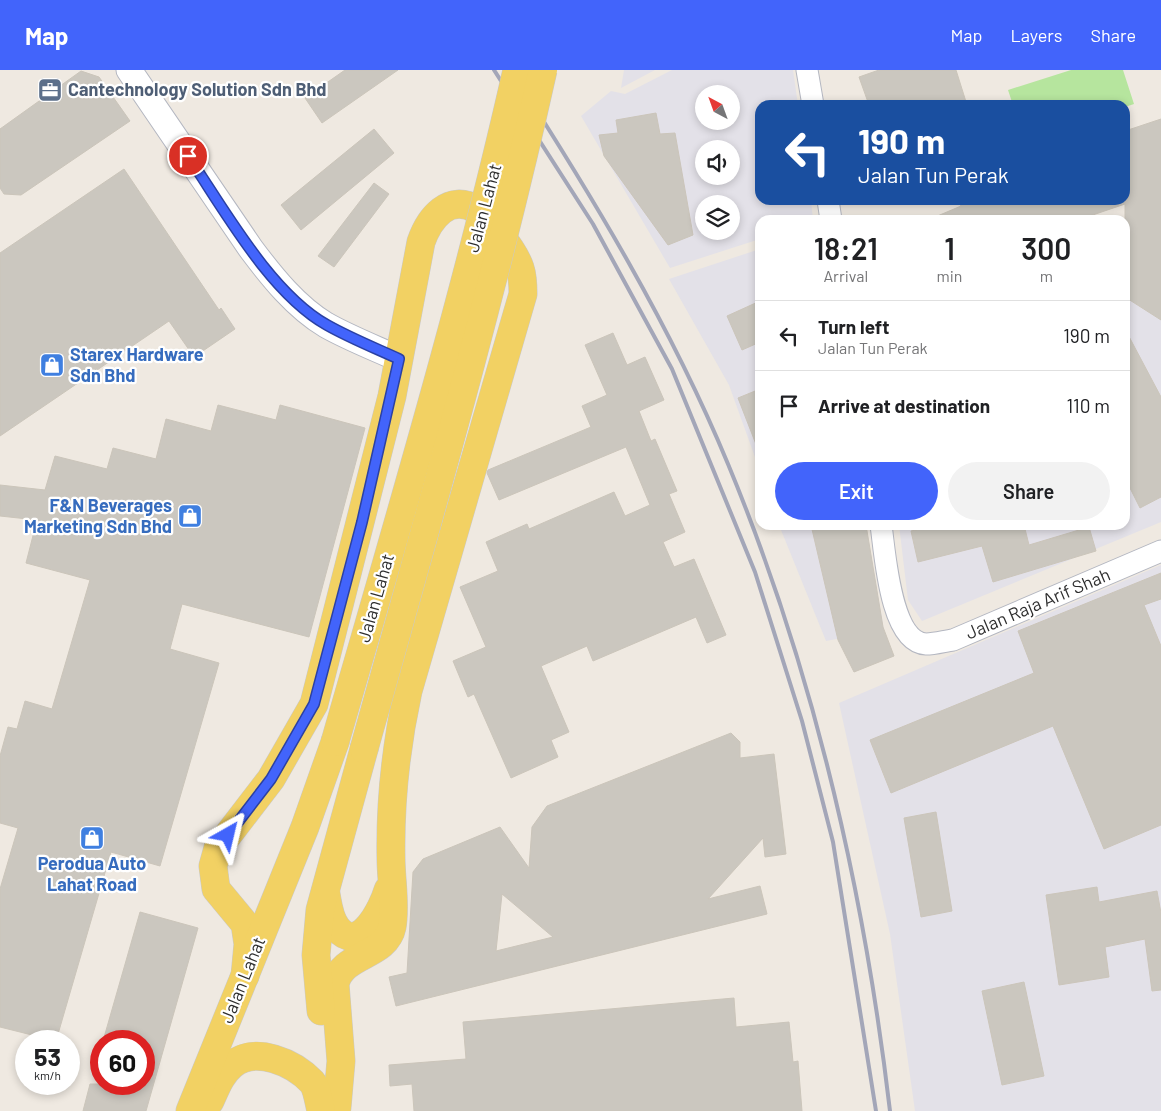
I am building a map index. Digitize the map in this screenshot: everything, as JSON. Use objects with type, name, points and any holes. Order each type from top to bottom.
[{"type":"main road","points":[[130,70],[251,249],[271,275],[296,302],[326,325],[399,359]]},
{"type":"main road","name":"Jalan Lahat","points":[[190,1111],[281,887],[335,742],[449,340],[495,170],[517,70]]},
{"type":"main road","name":"Jalan Lahat","points":[[332,1110],[323,1039],[316,955],[318,925],[325,890],[480,328],[520,174],[543,70]]},
{"type":"main road","points":[[245,976],[248,944],[245,924],[216,889],[213,866],[218,848],[271,779],[314,704],[362,522],[399,359],[421,242],[426,229],[431,220],[449,206],[460,205],[478,210],[495,229],[515,258],[523,277],[523,294],[404,708],[397,741],[390,858],[392,926],[381,945],[350,962],[337,977],[335,984],[340,1061],[332,1110]]},
{"type":"main road","points":[[213,866],[228,888],[245,899],[258,900],[281,887]]},
{"type":"main road","points":[[325,890],[330,915],[336,927],[345,934],[356,935],[377,918],[392,878]]},
{"type":"main road","points":[[205,1111],[221,1077],[233,1063],[250,1056],[269,1057],[288,1064],[313,1083],[332,1110]]},
{"type":"street","points":[[807,70],[812,100]]},
{"type":"street","name":"Jalan Raja Arif Shah","points":[[882,530],[894,605],[904,628],[912,638],[925,644],[953,640],[1161,551]]},
{"type":"shaded area","points":[[624,70],[655,70],[621,88]]},
{"type":"shaded area","points":[[672,70],[793,70],[797,100],[755,100],[755,205],[812,205],[812,215],[755,215],[755,241],[670,268],[581,116],[611,91],[625,94]]},
{"type":"shaded area","points":[[1161,211],[1161,522],[922,621],[908,600],[900,530],[1130,530],[1130,220]]},
{"type":"shaded area","points":[[755,251],[755,457],[729,385],[669,279]]},
{"type":"shaded area","points":[[781,530],[867,530],[884,630],[826,641]]},
{"type":"shaded area","points":[[1161,565],[1161,1111],[915,1111],[890,934],[839,703]]},
{"type":"green space","points":[[1071,70],[1123,70],[1134,104],[1130,105],[1130,100],[1011,100],[1008,90]]},
{"type":"building","points":[[345,70],[398,70],[322,123],[305,98]]},
{"type":"building","points":[[879,70],[956,70],[965,100],[867,100],[859,77]]},
{"type":"building","points":[[81,71],[99,77],[130,121],[21,195],[4,194],[0,188],[0,129]]},
{"type":"building","points":[[656,113],[660,134],[675,133],[693,235],[668,245],[604,156],[599,135],[618,133],[616,120]]},
{"type":"building","points":[[1161,119],[1161,320],[1130,300],[1130,215],[1125,215],[1125,205],[1130,205],[1130,129]]},
{"type":"building","points":[[374,129],[394,153],[301,230],[281,205]]},
{"type":"building","name":"Starex Hardware Sdn Bhd","points":[[124,169],[219,310],[221,308],[235,329],[194,357],[169,321],[0,436],[0,253]]},
{"type":"building","points":[[374,183],[389,194],[334,267],[318,256]]},
{"type":"building","points":[[1122,205],[1093,215],[940,215],[961,206]]},
{"type":"building","points":[[755,303],[755,344],[742,350],[727,316]]},
{"type":"building","points":[[613,333],[627,365],[645,357],[664,400],[639,411],[651,441],[655,439],[677,491],[669,494],[685,532],[663,542],[674,567],[694,559],[726,635],[707,643],[696,617],[593,661],[587,646],[541,666],[569,732],[551,740],[558,757],[511,778],[474,694],[468,697],[453,661],[486,647],[460,587],[498,571],[486,542],[527,524],[529,529],[614,492],[625,516],[650,505],[626,447],[499,500],[487,473],[488,470],[591,427],[582,406],[607,395],[585,345]]},
{"type":"building","points":[[1130,338],[1161,397],[1161,497],[1140,508],[1130,488]]},
{"type":"building","points":[[755,391],[755,442],[738,398]]},
{"type":"building","points":[[218,405],[276,420],[280,405],[365,428],[309,637],[182,604],[170,649],[219,663],[160,866],[111,852],[59,1030],[15,1031],[0,1027],[0,889],[18,828],[0,823],[0,756],[8,727],[17,729],[25,701],[52,709],[90,580],[26,563],[37,520],[0,516],[0,485],[45,490],[55,456],[107,469],[113,448],[156,459],[166,419],[211,431]]},
{"type":"building","points":[[812,530],[867,530],[883,627],[894,656],[854,672],[838,640]]},
{"type":"building","points":[[1025,530],[1029,545],[1079,530],[1090,530],[1096,551],[993,582],[982,546],[918,562],[911,531]]},
{"type":"building","points":[[1161,573],[1161,599],[1144,605],[1161,646],[1161,825],[1104,849],[1053,726],[891,793],[870,740],[1034,673],[1018,631]]},
{"type":"building","points":[[731,733],[740,742],[740,758],[774,754],[786,854],[765,857],[763,838],[708,899],[760,886],[767,914],[396,1006],[389,977],[407,973],[413,872],[423,859],[500,827],[529,868],[532,827],[547,806]],"holes":[[[502,894],[553,937],[496,951]]]},
{"type":"building","points":[[936,812],[952,911],[921,917],[904,818]]},
{"type":"building","points":[[1097,887],[1099,902],[1157,891],[1161,913],[1161,990],[1152,991],[1145,939],[1105,947],[1109,977],[1059,985],[1046,895]]},
{"type":"building","points":[[140,912],[198,928],[155,1079],[155,1030],[106,1030]]},
{"type":"building","points":[[1024,982],[1044,1076],[1002,1085],[982,991]]},
{"type":"building","points":[[734,998],[736,1027],[789,1022],[793,1062],[798,1061],[802,1111],[414,1111],[412,1084],[390,1086],[389,1065],[466,1059],[463,1022]]},
{"type":"building","points":[[90,1084],[90,1095],[151,1095],[146,1111],[83,1111]]},
{"type":"railway","points":[[494,70],[593,224],[672,369],[755,572],[802,721],[833,842],[876,1111]]},
{"type":"railway","points":[[511,70],[600,213],[655,311],[705,412],[728,464],[758,542],[786,620],[810,701],[850,863],[866,946],[890,1111]]},
{"type":"place","name":"Cantechnology Solution Sdn Bhd","points":[[50,90]]},
{"type":"place","name":"Starex Hardware Sdn Bhd","points":[[52,365]]},
{"type":"place","name":"F&N Beverages Marketing Sdn Bhd","points":[[190,516]]},
{"type":"place","name":"Perodua Auto Lahat Road","points":[[92,838]]},
{"type":"route","points":[[188,156],[251,249],[271,275],[296,302],[326,325],[399,359],[362,522],[314,704],[271,779],[228,835]]}]
